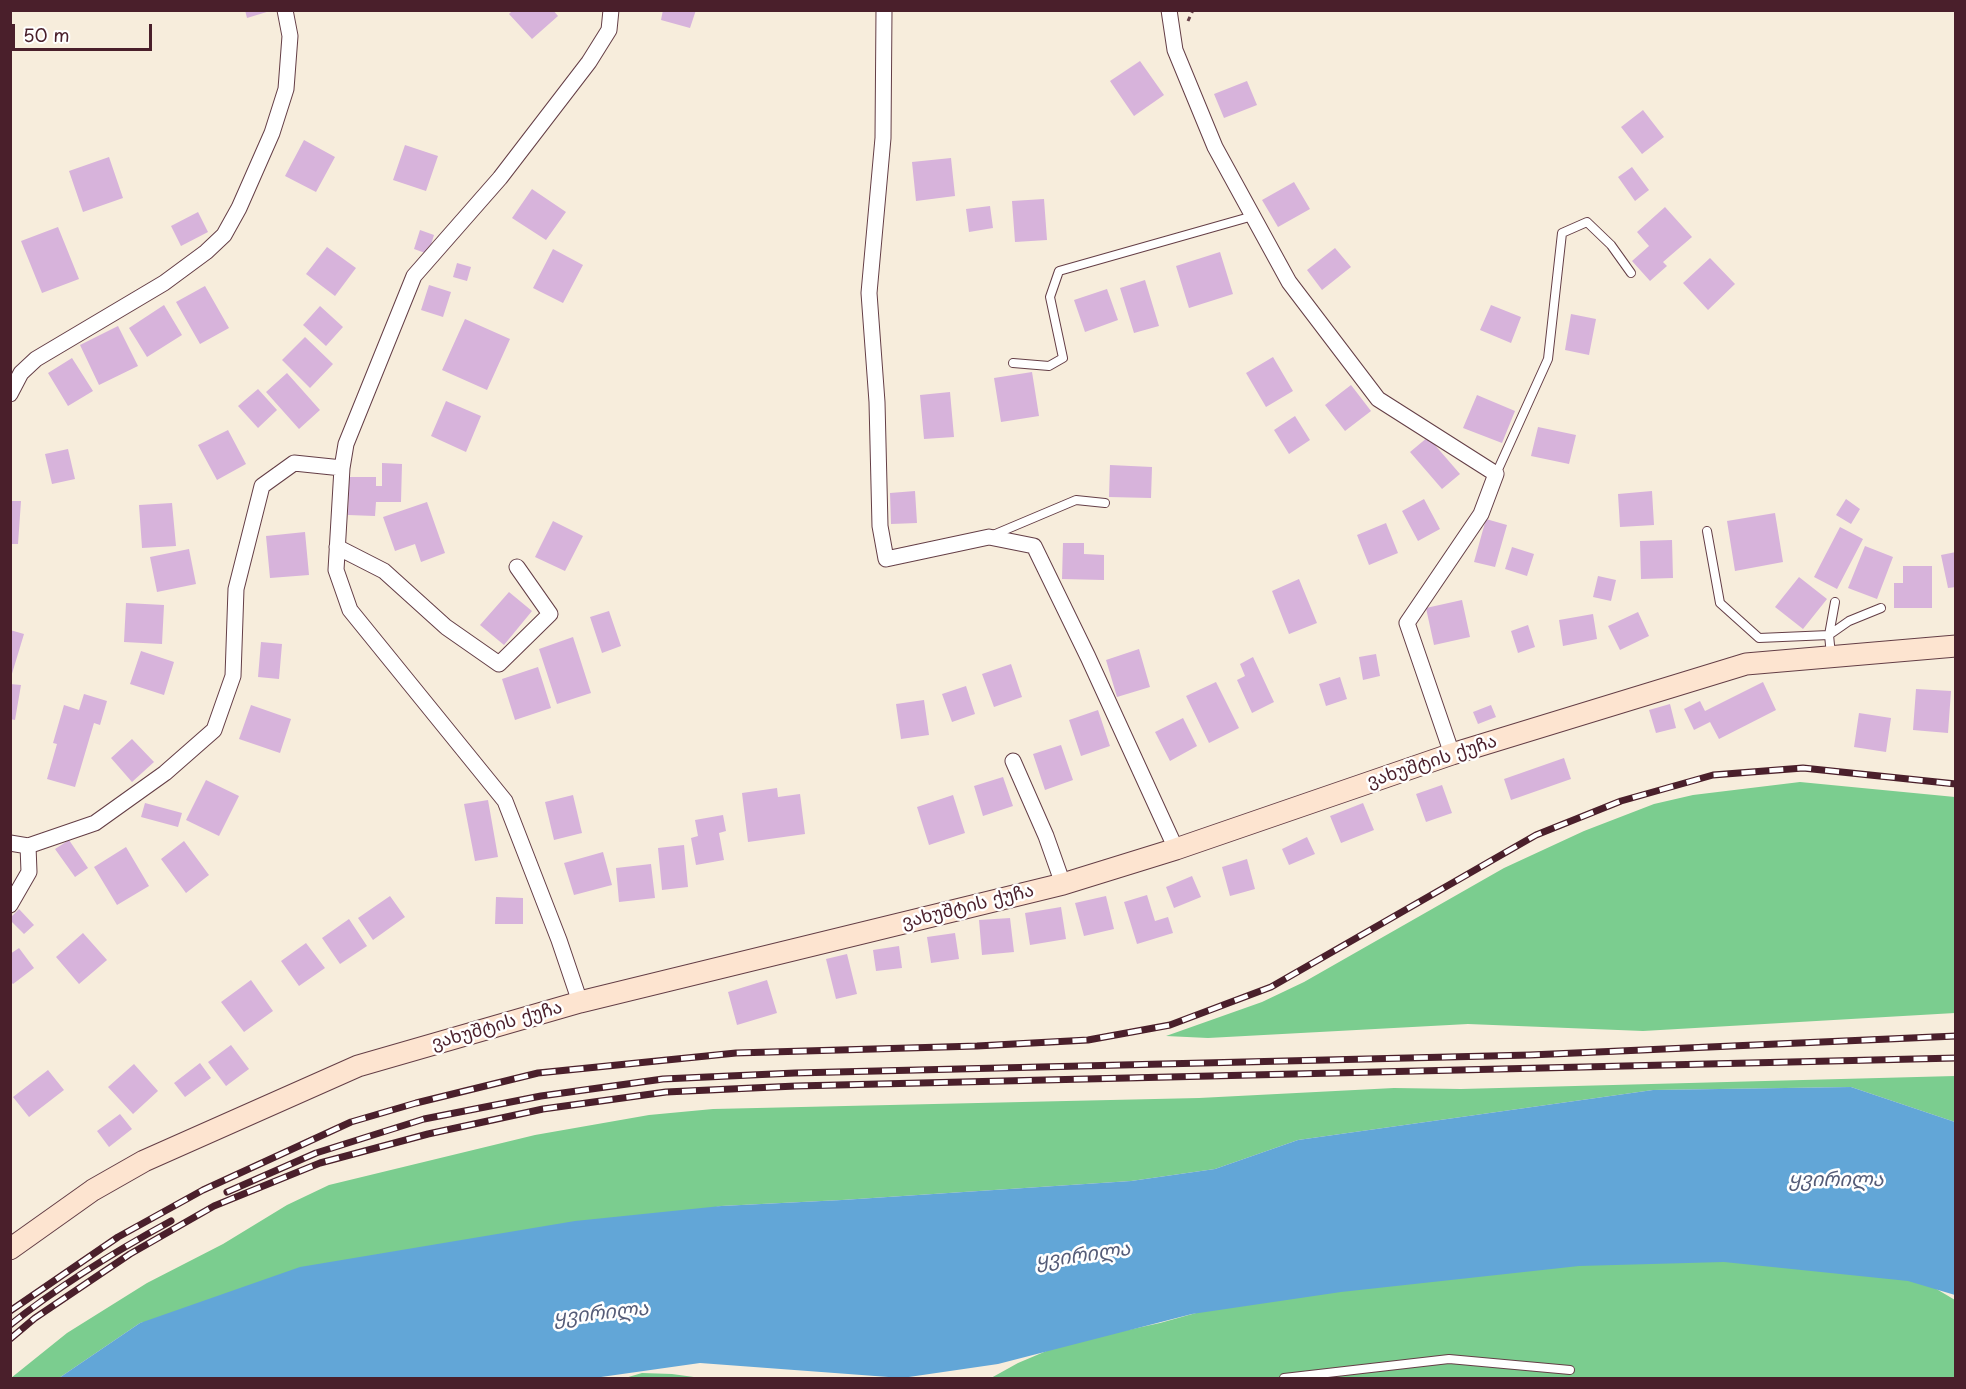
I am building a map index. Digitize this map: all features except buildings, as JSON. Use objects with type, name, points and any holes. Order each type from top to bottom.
[{"type":"street","points":[[10,394],[21,373],[36,359],[164,283],[207,252],[224,234],[239,208],[272,133],[286,89],[290,36],[285,10]]},
{"type":"street","points":[[580,1002],[559,940],[505,801],[350,610],[336,570],[342,468],[346,444],[414,276],[500,178],[589,62],[609,30],[611,10]]},
{"type":"street","points":[[884,10],[883,138],[869,293],[877,402],[880,526],[886,559],[989,537],[1034,546],[1176,849]]},
{"type":"street","points":[[1169,10],[1175,50],[1215,147],[1289,282],[1378,399],[1496,474],[1481,514],[1407,623],[1452,754]]},
{"type":"street","points":[[10,843],[28,846],[95,823],[165,773],[214,730],[233,676],[236,589],[262,486],[294,463],[342,468]]},
{"type":"street","points":[[337,547],[384,571],[446,627],[499,664],[550,614],[517,567]]},
{"type":"street","name":"ვახუშტის ქუჩა","points":[[10,1250],[93,1190],[144,1161],[358,1065],[580,1002],[1064,884],[1176,849],[1452,754],[1746,664],[1956,646]]},
{"type":"street","points":[[1013,761],[1064,884]]},
{"type":"street","points":[[10,906],[29,872],[28,846]]},
{"type":"lane","points":[[1013,363],[1049,366],[1063,358],[1050,297],[1059,271],[1253,216]]},
{"type":"lane","points":[[1496,474],[1548,360],[1562,233],[1587,222],[1611,245],[1631,273]]},
{"type":"lane","points":[[989,537],[1076,500],[1105,503]]},
{"type":"lane","points":[[1707,531],[1720,603],[1759,638],[1829,635],[1849,621],[1881,608]]},
{"type":"lane","points":[[1831,657],[1829,635],[1835,602]]},
{"type":"lane","points":[[1284,1378],[1449,1359],[1570,1370]]},
{"type":"green space","points":[[1800,782],[1955,797],[1955,1013],[1643,1031],[1468,1024],[1208,1038],[1166,1036],[1262,1002],[1304,982],[1504,868],[1584,831],[1654,804],[1693,795]]},
{"type":"green space","points":[[1955,1076],[1955,1122],[1851,1087],[1653,1090],[1298,1140],[1215,1169],[1131,1181],[721,1206],[140,1323],[59,1378],[11,1378],[67,1333],[147,1283],[223,1244],[287,1205],[329,1185],[535,1135],[649,1115],[713,1109],[1199,1098],[1394,1088],[1461,1089]]},
{"type":"green space","points":[[1457,1230],[1911,1274],[1955,1300],[1955,1378],[991,1378],[1018,1363],[1063,1344],[1160,1323],[1340,1273]]},
{"type":"green space","points":[[642,1373],[672,1374],[701,1378],[625,1378]]},
{"type":"water","name":"ყვირილა","points":[[1851,1087],[1955,1122],[1955,1295],[1908,1281],[1724,1262],[1579,1266],[1341,1292],[1192,1314],[998,1364],[902,1378],[700,1363],[594,1378],[59,1378],[140,1323],[300,1267],[575,1221],[721,1206],[1131,1181],[1215,1169],[1298,1140],[1653,1090]]},
{"type":"railway","points":[[10,1311],[118,1237],[203,1190],[351,1122],[416,1103],[538,1073],[736,1053],[977,1046],[1088,1040],[1170,1025],[1271,987],[1536,835],[1621,801],[1713,775],[1803,768],[1956,784]]},
{"type":"railway","points":[[227,1192],[316,1153],[424,1119],[541,1096],[663,1079],[795,1073],[1530,1055],[1956,1036]]},
{"type":"railway","points":[[10,1339],[35,1318],[130,1254],[214,1206],[320,1163],[428,1134],[543,1109],[666,1092],[796,1086],[1956,1058]]},
{"type":"railway","points":[[10,1325],[89,1269],[171,1221]]}]
